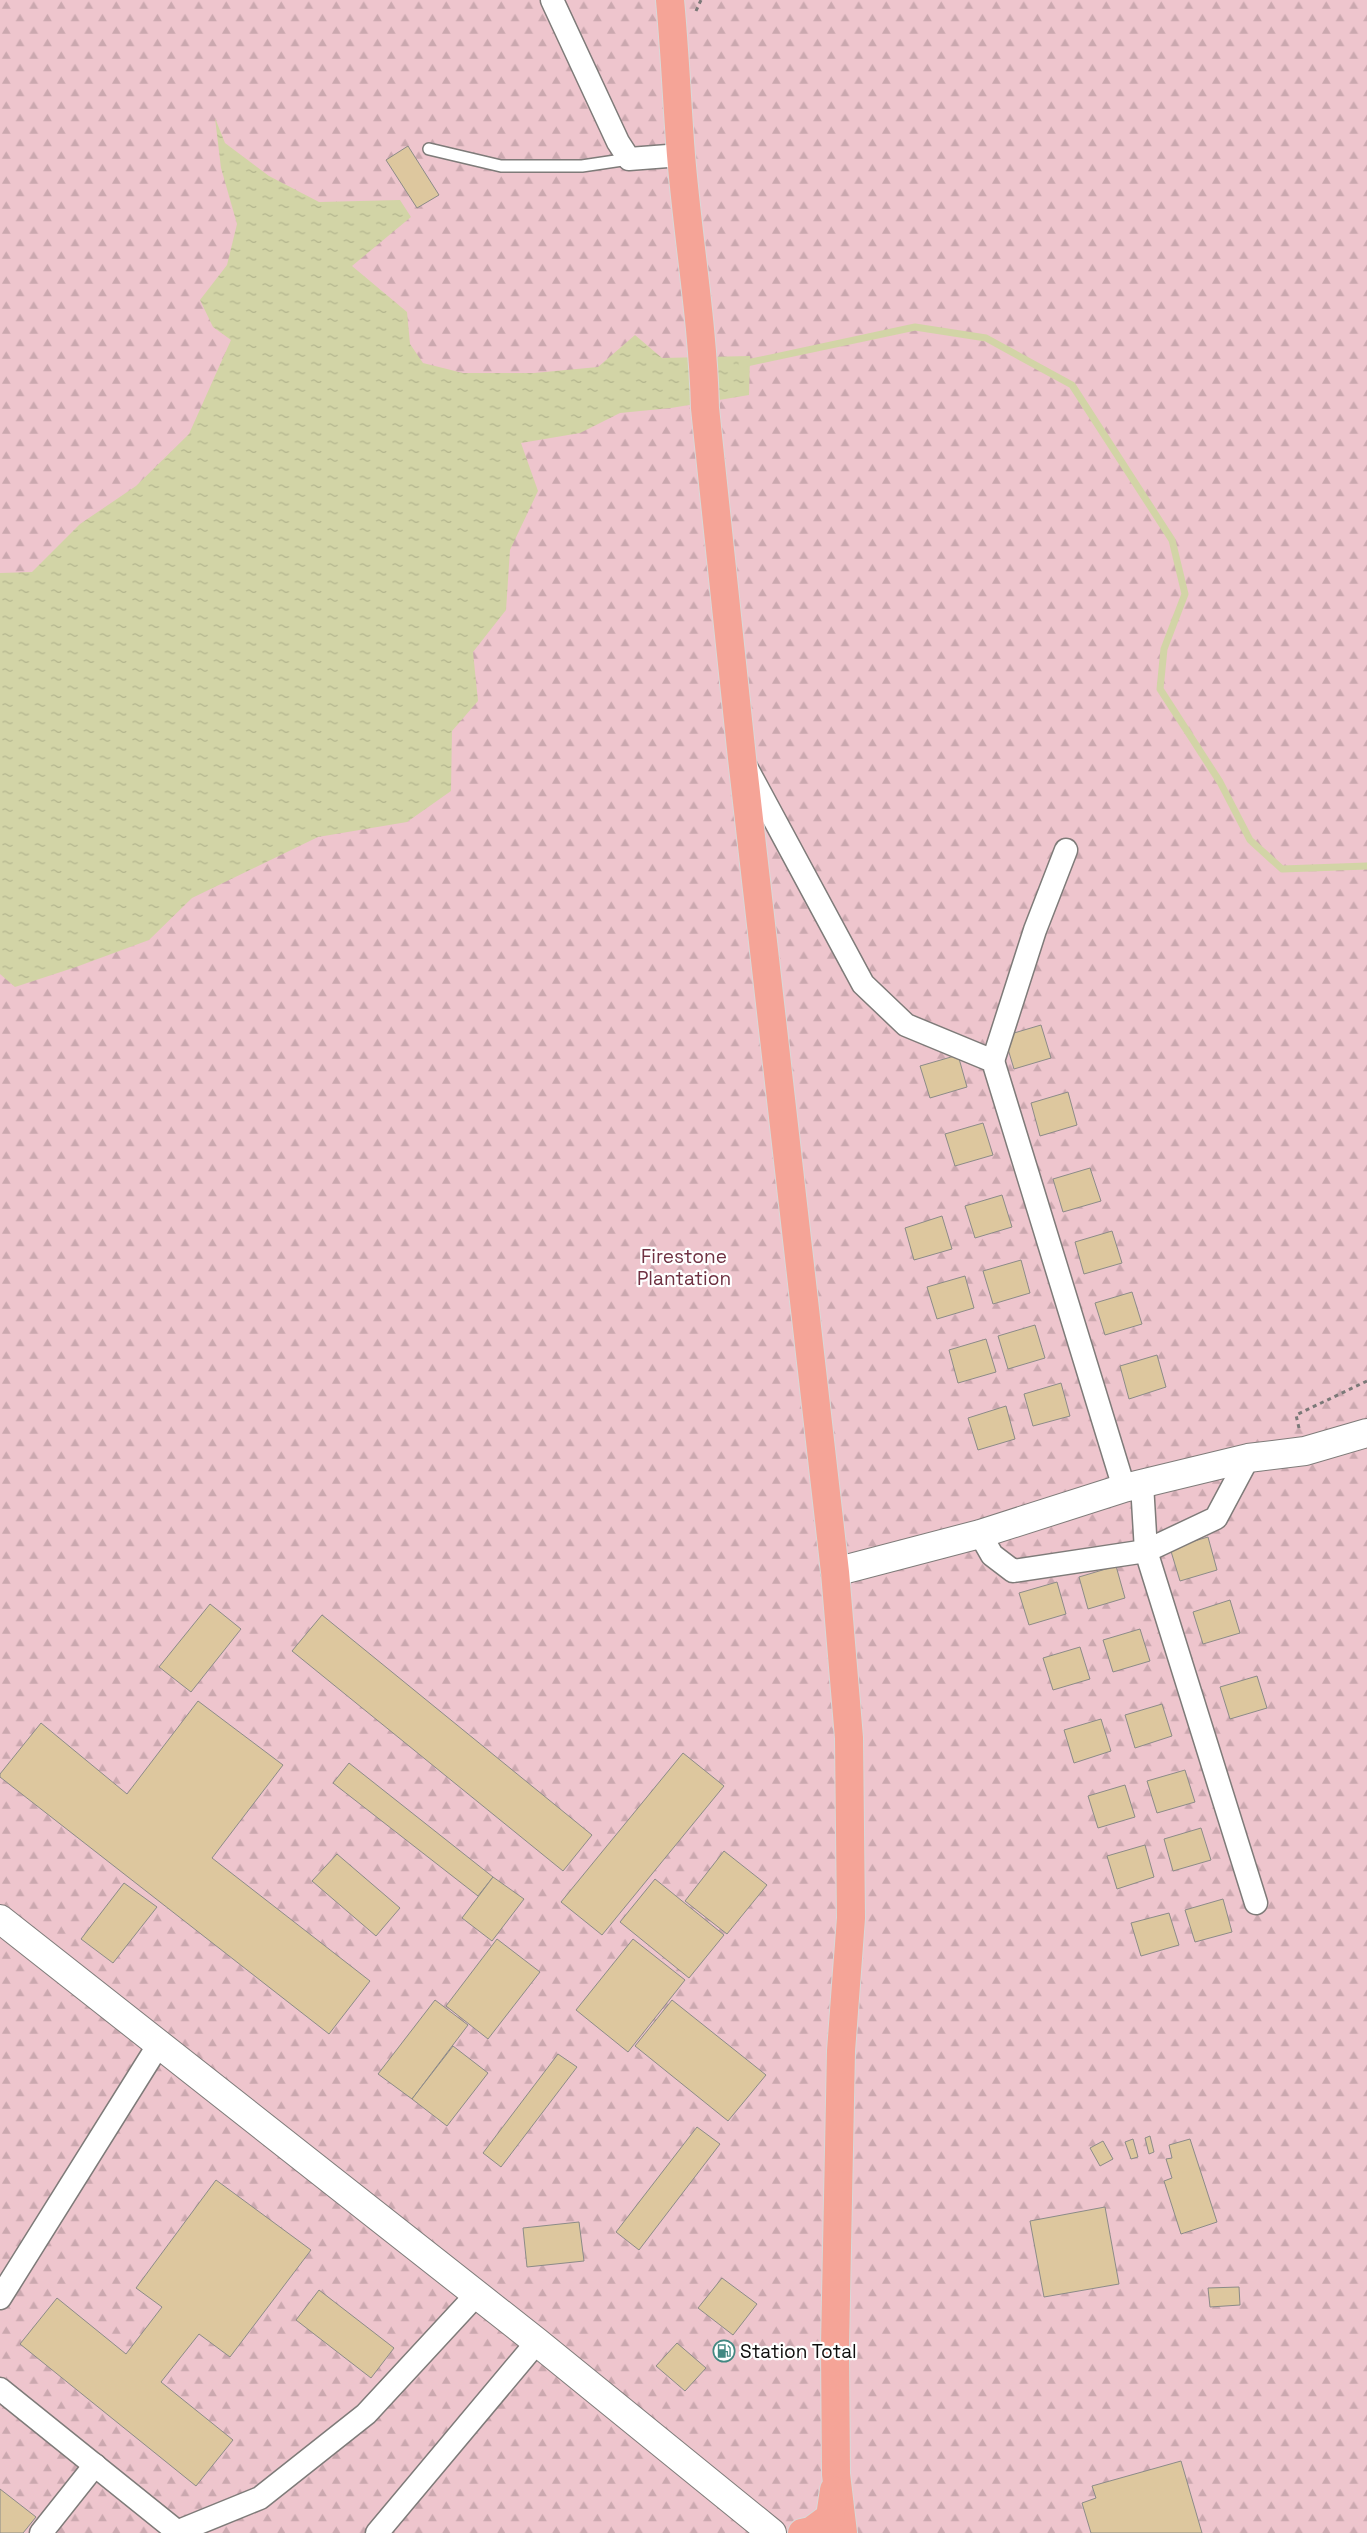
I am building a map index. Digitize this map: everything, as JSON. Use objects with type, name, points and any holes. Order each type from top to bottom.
[{"type":"main road","points":[[670,0],[681,154],[704,358],[705,408],[742,758],[835,1572],[849,1738],[851,1918],[841,2051],[836,2337],[836,2474],[843,2533]]},
{"type":"main road","points":[[835,1572],[980,1534],[1133,1486],[1248,1458],[1305,1451],[1367,1433]]},
{"type":"main road","points":[[0,1919],[477,2294],[772,2533]]},
{"type":"main road","points":[[802,2533],[811,2531],[830,2517],[836,2474]]},
{"type":"street","points":[[552,0],[618,142],[629,159],[681,154]]},
{"type":"street","points":[[742,758],[863,984],[906,1025],[993,1061]]},
{"type":"street","points":[[1066,850],[1035,930],[993,1061],[1133,1486],[1146,1551],[1256,1903]]},
{"type":"street","points":[[980,1534],[992,1555],[1013,1572],[1146,1551],[1216,1518],[1248,1458]]},
{"type":"street","points":[[0,2298],[159,2044]]},
{"type":"street","points":[[0,2389],[177,2532],[260,2498],[366,2414],[477,2294]]},
{"type":"street","points":[[377,2533],[537,2342]]},
{"type":"street","points":[[41,2533],[95,2465]]},
{"type":"lane","points":[[429,149],[501,166],[582,166],[629,159]]},
{"type":"path","points":[[1305,1451],[1296,1415],[1367,1381]]},
{"type":"green space","name":"Firestone Plantation","points":[[0,0],[1367,0],[1367,2533],[0,2533]]},
{"type":"water","points":[[215,118],[225,143],[269,176],[319,202],[400,200],[411,217],[352,266],[407,312],[410,344],[423,363],[463,373],[534,373],[598,367],[635,335],[662,358],[750,356],[749,395],[671,408],[620,413],[580,433],[521,443],[538,491],[510,550],[506,610],[473,652],[478,701],[452,731],[451,791],[407,822],[318,837],[192,898],[149,940],[15,987],[0,974],[0,573],[32,572],[80,524],[136,486],[189,434],[231,340],[213,327],[200,300],[227,265],[237,224],[221,168]]},
{"type":"building","points":[[408,146],[439,195],[417,208],[386,160]]},
{"type":"building","points":[[1041,1025],[1051,1058],[1014,1069],[1004,1036]]},
{"type":"building","points":[[958,1055],[967,1087],[930,1098],[920,1066]]},
{"type":"building","points":[[1068,1092],[1077,1125],[1040,1136],[1031,1103]]},
{"type":"building","points":[[983,1123],[993,1155],[955,1166],[945,1134]]},
{"type":"building","points":[[1090,1168],[1101,1201],[1063,1212],[1053,1179]]},
{"type":"building","points":[[1002,1195],[1012,1227],[975,1238],[965,1206]]},
{"type":"building","points":[[942,1216],[952,1249],[914,1260],[905,1228]]},
{"type":"building","points":[[1112,1231],[1122,1263],[1084,1274],[1075,1242]]},
{"type":"building","points":[[1021,1260],[1030,1293],[993,1304],[983,1271]]},
{"type":"building","points":[[965,1276],[974,1308],[937,1319],[927,1287]]},
{"type":"building","points":[[1132,1292],[1142,1324],[1105,1335],[1095,1303]]},
{"type":"building","points":[[1035,1325],[1045,1358],[1008,1369],[998,1336]]},
{"type":"building","points":[[986,1339],[996,1372],[958,1383],[949,1350]]},
{"type":"building","points":[[1157,1355],[1166,1387],[1129,1399],[1120,1366]]},
{"type":"building","points":[[1061,1383],[1070,1416],[1033,1426],[1024,1394]]},
{"type":"building","points":[[1006,1406],[1015,1439],[978,1450],[968,1418]]},
{"type":"building","points":[[1208,1537],[1217,1570],[1180,1581],[1170,1548]]},
{"type":"building","points":[[1116,1566],[1125,1598],[1088,1609],[1079,1577]]},
{"type":"building","points":[[1057,1582],[1066,1614],[1029,1625],[1019,1593]]},
{"type":"building","points":[[1230,1600],[1240,1633],[1203,1644],[1193,1612]]},
{"type":"building","points":[[210,1604],[241,1629],[191,1692],[159,1667]]},
{"type":"building","points":[[322,1615],[592,1835],[563,1871],[292,1651]]},
{"type":"building","points":[[1140,1629],[1150,1661],[1113,1672],[1103,1640]]},
{"type":"building","points":[[1080,1647],[1090,1679],[1053,1690],[1043,1658]]},
{"type":"building","points":[[1257,1676],[1267,1708],[1230,1719],[1220,1687]]},
{"type":"building","points":[[198,1701],[283,1765],[212,1858],[370,1981],[329,2034],[0,1777],[0,1774],[41,1723],[127,1794]]},
{"type":"building","points":[[1162,1704],[1172,1736],[1135,1748],[1125,1715]]},
{"type":"building","points":[[1101,1719],[1111,1751],[1074,1763],[1064,1730]]},
{"type":"building","points":[[683,1753],[724,1786],[602,1935],[561,1902]]},
{"type":"building","points":[[349,1763],[493,1877],[478,1896],[333,1783]]},
{"type":"building","points":[[1185,1770],[1195,1802],[1157,1813],[1147,1781]]},
{"type":"building","points":[[1125,1785],[1135,1817],[1098,1828],[1088,1796]]},
{"type":"building","points":[[1201,1828],[1211,1860],[1173,1871],[1164,1839]]},
{"type":"building","points":[[1145,1845],[1154,1877],[1117,1889],[1107,1856]]},
{"type":"building","points":[[724,1851],[767,1885],[727,1934],[685,1901]]},
{"type":"building","points":[[337,1854],[400,1908],[376,1936],[312,1881]]},
{"type":"building","points":[[493,1877],[524,1899],[492,1941],[462,1918]]},
{"type":"building","points":[[655,1879],[724,1935],[689,1978],[620,1922]]},
{"type":"building","points":[[124,1883],[157,1907],[113,1963],[81,1939]]},
{"type":"building","points":[[1223,1899],[1232,1932],[1195,1942],[1185,1910]]},
{"type":"building","points":[[1169,1913],[1179,1945],[1141,1956],[1131,1923]]},
{"type":"building","points":[[497,1939],[540,1972],[488,2039],[446,2006]]},
{"type":"building","points":[[633,1939],[685,1980],[628,2052],[576,2010]]},
{"type":"building","points":[[435,2000],[468,2025],[412,2099],[378,2074]]},
{"type":"building","points":[[672,2000],[766,2075],[728,2121],[635,2046]]},
{"type":"building","points":[[453,2046],[488,2073],[447,2126],[412,2099]]},
{"type":"building","points":[[558,2054],[577,2067],[501,2167],[483,2153]]},
{"type":"building","points":[[697,2127],[720,2144],[639,2250],[616,2232]]},
{"type":"building","points":[[1150,2136],[1154,2152],[1149,2154],[1145,2138]]},
{"type":"building","points":[[1133,2139],[1138,2157],[1131,2159],[1125,2142]]},
{"type":"building","points":[[1190,2139],[1217,2222],[1181,2234],[1164,2181],[1172,2178],[1166,2159],[1172,2158],[1169,2145]]},
{"type":"building","points":[[1103,2141],[1113,2159],[1100,2166],[1090,2148]]},
{"type":"building","points":[[216,2180],[311,2250],[230,2357],[199,2334],[161,2382],[233,2440],[196,2486],[20,2344],[57,2298],[126,2354],[162,2307],[136,2288]]},
{"type":"building","points":[[1105,2207],[1119,2284],[1044,2297],[1030,2221]]},
{"type":"building","points":[[579,2222],[584,2261],[527,2267],[523,2228]]},
{"type":"building","points":[[722,2278],[757,2304],[733,2335],[698,2308]]},
{"type":"building","points":[[1239,2287],[1240,2305],[1210,2307],[1208,2288]]},
{"type":"building","points":[[319,2290],[394,2348],[371,2378],[296,2320]]},
{"type":"building","points":[[677,2343],[706,2368],[685,2391],[656,2366]]},
{"type":"building","points":[[1181,2461],[1202,2533],[1091,2533],[1082,2503],[1096,2498],[1092,2486]]},
{"type":"building","points":[[0,2489],[36,2517],[23,2533],[0,2533]]},
{"type":"waterway","points":[[742,364],[915,327],[986,338],[1072,385],[1172,540],[1185,594],[1164,649],[1160,689],[1220,782],[1250,840],[1282,869],[1367,866]]},
{"type":"place","name":"Station Total","points":[[724,2351]]}]
